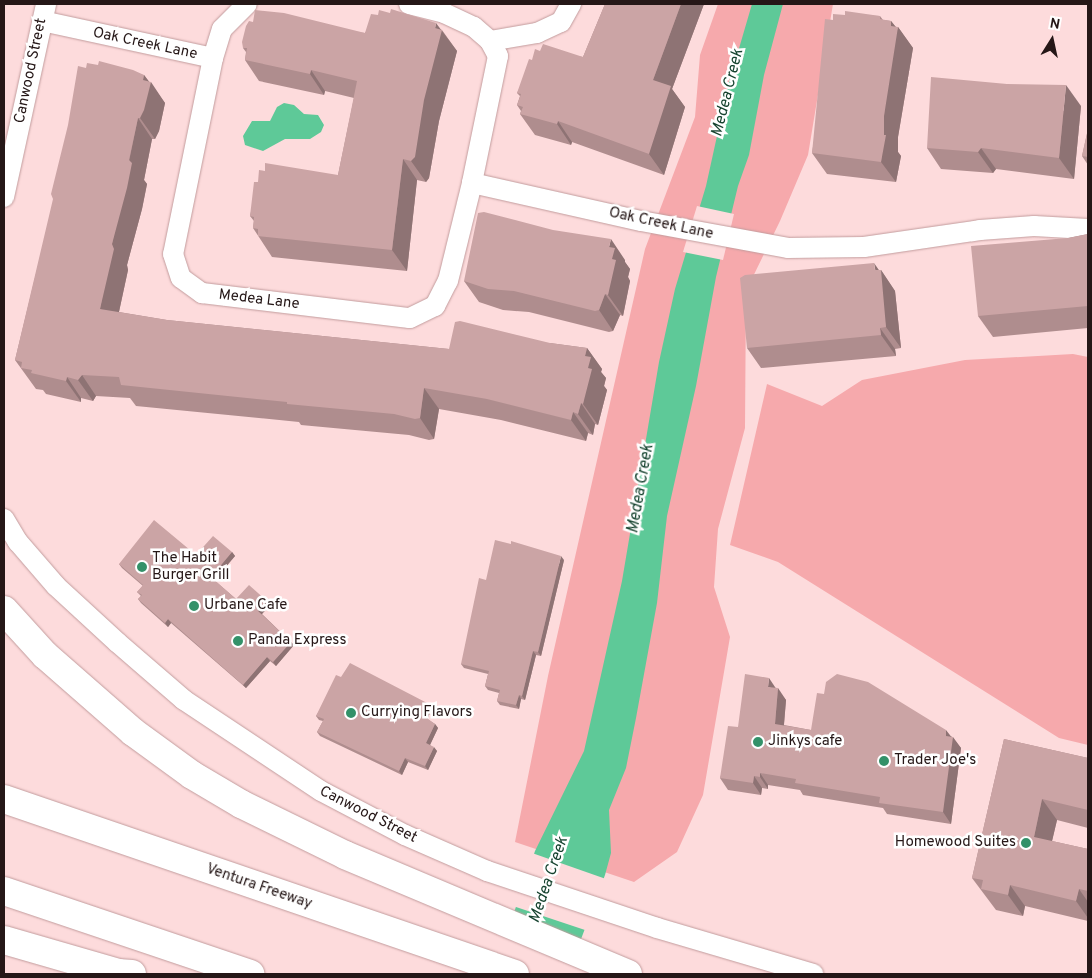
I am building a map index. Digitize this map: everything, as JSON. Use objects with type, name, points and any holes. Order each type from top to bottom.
[{"type":"highway","points":[[4,610],[45,655],[100,704],[192,775],[241,804],[345,855],[623,972]]},
{"type":"highway","name":"Ventura Freeway","points":[[4,800],[515,974]]},
{"type":"highway","points":[[10,894],[250,974]]},
{"type":"highway","points":[[4,940],[118,974],[132,974]]},
{"type":"street","name":"Oak Creek Lane","points":[[44,12],[212,58],[222,28],[247,4]]},
{"type":"street","points":[[409,4],[451,16],[474,27],[490,41],[498,56],[472,183]]},
{"type":"street","points":[[490,41],[537,33],[560,22],[571,4]]},
{"type":"street","name":"Canwood Street","points":[[4,197],[44,12]]},
{"type":"street","name":"Medea Lane","points":[[212,58],[173,254],[181,278],[202,293],[410,318],[435,306],[448,282],[472,183]]},
{"type":"street","name":"Oak Creek Lane","points":[[472,183],[641,221],[761,245],[826,249],[980,230],[1034,226],[1088,229]]},
{"type":"street","name":"Canwood Street","points":[[4,519],[18,542],[56,586],[184,700],[321,791],[404,836],[502,876],[602,910],[813,974]]},
{"type":"shaded area","points":[[718,4],[833,4],[808,155],[780,221],[746,291],[745,428],[718,529],[714,587],[730,637],[703,795],[677,852],[634,882],[515,842],[548,676],[645,249],[695,117],[700,55]]},
{"type":"shaded area","points":[[1073,354],[1088,357],[1088,745],[1059,738],[778,562],[730,545],[767,384],[822,406],[862,380],[965,360]]},
{"type":"water","name":"Medea Creek","points":[[752,4],[783,4],[764,75],[749,155],[738,186],[716,277],[696,386],[667,516],[657,603],[636,718],[626,768],[609,810],[611,853],[605,875],[568,974],[493,974],[535,851],[584,751],[622,581],[659,362],[675,289],[706,186],[728,86]]},
{"type":"water","points":[[284,103],[294,105],[304,114],[318,115],[324,125],[321,132],[310,139],[285,139],[263,151],[245,145],[243,136],[252,121],[270,121],[277,107]]},
{"type":"pier","points":[[697,206],[734,214],[723,260],[683,252]]},
{"type":"pier","points":[[532,853],[606,879],[588,931],[513,906]]},
{"type":"pier","points":[[512,911],[584,941],[571,974],[490,974]]},
{"type":"building","points":[[605,4],[681,4],[653,80],[671,86],[649,154],[558,121],[557,124],[520,114],[523,107],[517,105],[521,94],[517,93],[529,59],[532,60],[535,49],[540,51],[543,44],[583,57]]},
{"type":"building","points":[[391,9],[436,23],[435,28],[442,30],[424,100],[415,157],[411,161],[403,159],[392,250],[258,236],[258,229],[253,228],[254,217],[250,216],[254,182],[258,182],[259,170],[265,171],[265,163],[338,175],[357,81],[311,70],[310,74],[245,60],[247,48],[243,48],[242,42],[246,26],[249,21],[253,22],[255,10],[284,13],[365,33],[371,14],[378,15],[379,10],[390,13]]},
{"type":"building","points":[[845,11],[880,16],[880,19],[891,21],[891,26],[898,27],[884,116],[884,135],[886,135],[881,162],[812,153],[825,19],[833,20],[833,14],[845,15]]},
{"type":"building","points":[[99,61],[133,70],[144,75],[143,80],[151,82],[144,110],[140,118],[138,118],[129,160],[132,163],[112,244],[114,249],[100,309],[167,320],[449,349],[455,322],[460,321],[550,343],[587,348],[585,356],[591,357],[588,368],[592,369],[583,404],[581,403],[578,414],[573,412],[571,420],[487,399],[424,388],[420,418],[415,419],[394,414],[121,385],[119,377],[82,375],[78,380],[67,377],[66,381],[31,373],[32,370],[21,368],[22,362],[15,360],[53,199],[51,194],[68,125],[78,66],[86,68],[87,63],[98,65]]},
{"type":"building","points":[[931,77],[1007,84],[1066,85],[1059,158],[981,148],[978,152],[927,148]]},
{"type":"building","points":[[1088,129],[1088,157],[1082,156]]},
{"type":"building","points":[[484,212],[553,230],[611,239],[609,247],[615,248],[612,259],[616,260],[608,295],[605,294],[599,310],[595,311],[514,291],[488,289],[464,281],[478,213]]},
{"type":"building","points":[[1088,234],[1088,306],[978,316],[971,246],[1068,238]]},
{"type":"building","points":[[874,263],[875,270],[881,270],[886,327],[880,328],[881,335],[747,348],[740,278],[745,275]]},
{"type":"building","points":[[154,520],[196,555],[213,536],[232,552],[211,577],[236,599],[249,585],[267,601],[258,611],[291,642],[273,662],[267,657],[243,685],[168,619],[165,623],[138,599],[142,595],[137,592],[143,585],[119,564]]},
{"type":"building","points":[[495,540],[511,544],[511,541],[561,556],[538,652],[533,651],[522,696],[519,695],[516,705],[497,701],[500,690],[485,686],[489,671],[461,664],[479,578],[486,580]]},
{"type":"building","points":[[350,663],[429,704],[424,716],[435,724],[426,743],[434,747],[425,766],[405,758],[399,771],[317,732],[324,719],[316,716],[336,675],[341,677]]},
{"type":"building","name":"Trader Joe's","points":[[745,674],[769,678],[768,687],[778,688],[775,724],[811,730],[817,693],[824,694],[826,682],[837,674],[868,682],[946,730],[946,736],[953,737],[943,812],[879,803],[880,797],[795,783],[796,779],[760,773],[760,777],[754,776],[753,783],[720,778],[728,726],[738,727]]},
{"type":"building","name":"Homewood Suites","points":[[1004,739],[1088,758],[1088,810],[1042,799],[1034,837],[1088,849],[1088,891],[1079,889],[1076,901],[1010,885],[1008,895],[981,889],[983,880],[972,878]]},
{"type":"place","name":"The Habit Burger Grill","points":[[142,567]]},
{"type":"place","name":"Urbane Cafe","points":[[194,606]]},
{"type":"place","name":"Panda Express","points":[[238,641]]},
{"type":"place","name":"Currying Flavors","points":[[351,713]]},
{"type":"place","name":"Jinkys cafe","points":[[758,742]]},
{"type":"place","name":"Trader Joe's","points":[[884,761]]},
{"type":"place","name":"Homewood Suites","points":[[1026,843]]}]
